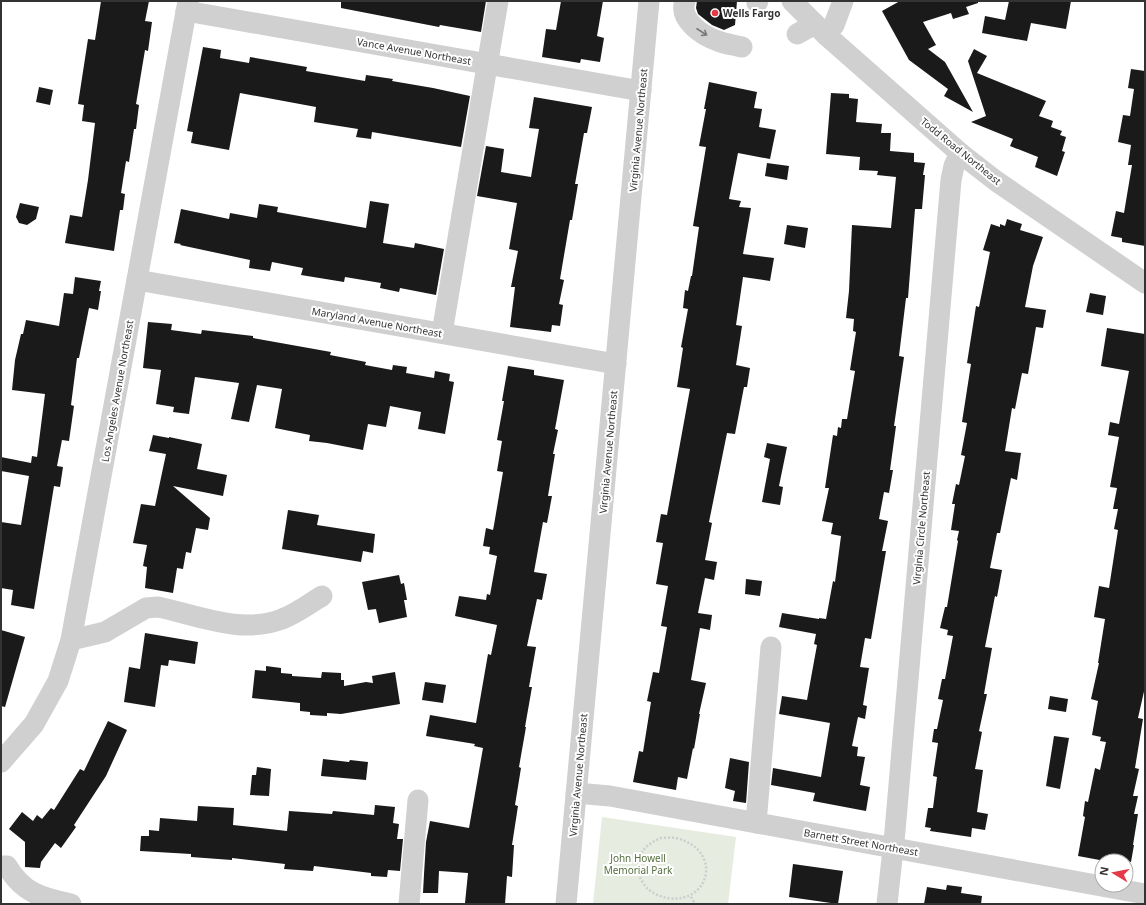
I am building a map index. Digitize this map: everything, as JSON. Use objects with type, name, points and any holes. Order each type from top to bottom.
[{"type":"street","points":[[442,334],[498,1]]},
{"type":"street","name":"Virginia Avenue Northeast","points":[[566,904],[650,1]]},
{"type":"street","points":[[685,1],[686,16],[694,27],[718,42],[742,47]]},
{"type":"street","name":"Todd Road Northeast","points":[[792,1],[821,30],[960,153],[996,181],[1145,283]]},
{"type":"street","points":[[797,34],[821,30],[834,25],[843,1]]},
{"type":"street","name":"Vance Avenue Northeast","points":[[187,6],[641,92]]},
{"type":"street","name":"Los Angeles Avenue Northeast","points":[[1,762],[34,724],[58,681],[71,640],[187,6]]},
{"type":"street","name":"Virginia Circle Northeast","points":[[887,904],[894,848],[951,180],[954,166],[960,153]]},
{"type":"street","name":"Maryland Avenue Northeast","points":[[137,280],[616,364]]},
{"type":"street","points":[[71,640],[105,632],[146,608],[158,607],[231,624],[252,625],[282,619],[322,596]]},
{"type":"street","points":[[756,823],[771,647]]},
{"type":"street","name":"Barnett Street Northeast","points":[[576,793],[610,796],[1145,894]]},
{"type":"street","points":[[409,904],[418,800]]},
{"type":"street","points":[[1,866],[7,866],[14,878],[32,892],[51,900],[71,904]]},
{"type":"path","points":[[660,838],[675,838],[692,844],[702,854],[707,869],[703,885],[691,897],[674,900],[656,896],[644,884],[636,867],[640,854],[649,843],[660,838]]},
{"type":"path","points":[[691,897],[695,904]]},
{"type":"green space","name":"John Howell Memorial Park","points":[[602,817],[736,837],[728,904],[593,904]]},
{"type":"building","points":[[101,1],[149,1],[145,21],[152,22],[148,51],[145,50],[136,104],[139,105],[136,129],[134,129],[129,162],[126,161],[121,193],[125,194],[123,210],[120,210],[114,251],[65,243],[70,215],[82,217],[88,180],[95,123],[82,121],[84,105],[78,104],[88,39],[95,40]]},
{"type":"building","points":[[341,1],[486,1],[481,32],[440,25],[439,27],[341,8]]},
{"type":"building","points":[[561,1],[603,1],[597,36],[604,38],[600,62],[581,59],[580,63],[542,57],[546,29],[556,30]]},
{"type":"building","name":"Wells Fargo","points":[[697,1],[737,1],[735,25],[724,30],[712,25],[698,14],[696,8]]},
{"type":"building","points":[[900,1],[978,1],[978,3],[966,7],[969,14],[953,19],[951,13],[923,22],[936,45],[928,49],[945,62],[973,112],[944,96],[948,89],[909,60],[882,11]]},
{"type":"building","points":[[1009,1],[1071,1],[1066,29],[1031,23],[1027,41],[982,33],[985,16],[1005,20]]},
{"type":"building","points":[[203,47],[221,50],[220,58],[249,63],[250,57],[307,67],[306,71],[365,81],[366,75],[393,79],[392,81],[470,96],[461,147],[372,132],[371,139],[356,137],[358,129],[314,122],[316,107],[240,93],[229,150],[191,143],[193,132],[187,131]]},
{"type":"building","points":[[974,49],[987,56],[977,73],[1046,101],[1039,116],[1053,121],[1051,127],[1062,131],[1060,135],[1066,137],[1062,151],[1065,152],[1057,176],[1035,167],[1038,157],[1010,146],[1013,139],[971,122],[986,116],[968,61]]},
{"type":"building","points":[[1131,69],[1145,71],[1145,246],[1122,242],[1122,238],[1111,236],[1116,211],[1124,213],[1132,165],[1128,165],[1131,145],[1118,142],[1123,115],[1130,116],[1134,89],[1128,88]]},
{"type":"building","points":[[709,82],[757,92],[754,108],[762,109],[759,127],[776,130],[770,159],[738,153],[729,199],[741,201],[739,207],[751,208],[743,254],[774,258],[770,281],[743,277],[736,325],[742,326],[736,365],[750,368],[747,387],[744,387],[735,434],[727,433],[709,522],[712,523],[705,560],[717,562],[714,580],[705,578],[698,613],[712,615],[710,630],[700,628],[691,680],[706,683],[687,779],[678,777],[676,790],[633,782],[639,751],[643,752],[651,702],[647,701],[653,672],[659,673],[667,627],[661,626],[668,586],[656,584],[663,543],[656,542],[661,514],[667,515],[690,389],[677,387],[683,348],[681,347],[688,309],[683,308],[685,290],[688,291],[692,276],[699,227],[693,226],[706,147],[699,146],[706,109],[704,109]]},
{"type":"building","points":[[39,87],[53,90],[50,105],[36,102]]},
{"type":"building","points":[[831,93],[849,94],[849,98],[858,99],[856,122],[882,124],[881,133],[891,133],[890,151],[914,153],[914,162],[925,163],[923,175],[925,175],[922,209],[915,209],[908,298],[906,298],[899,356],[904,357],[894,426],[896,426],[890,470],[893,470],[889,493],[884,492],[879,519],[888,521],[882,551],[886,551],[871,639],[865,638],[860,667],[869,668],[863,705],[867,706],[865,719],[858,717],[852,746],[858,747],[857,756],[865,757],[860,785],[870,787],[866,811],[813,801],[815,793],[771,785],[773,768],[821,777],[830,723],[779,714],[782,696],[807,700],[817,645],[814,644],[816,634],[779,627],[782,613],[826,619],[833,581],[835,582],[841,536],[831,534],[833,523],[822,521],[829,488],[825,488],[833,435],[837,436],[838,427],[841,428],[842,419],[847,419],[855,371],[850,370],[856,332],[853,331],[854,319],[846,318],[849,291],[852,225],[891,228],[896,177],[877,175],[878,171],[859,170],[860,157],[826,154]]},
{"type":"building","points":[[534,97],[592,107],[587,133],[584,133],[575,184],[578,184],[560,279],[564,280],[559,304],[563,305],[560,326],[552,325],[551,332],[510,327],[515,287],[511,287],[518,251],[509,249],[517,203],[477,196],[486,146],[504,149],[501,172],[531,177],[539,129],[529,128]]},
{"type":"building","points":[[767,163],[789,166],[787,180],[765,176]]},
{"type":"building","points":[[370,201],[389,204],[383,243],[414,248],[415,243],[444,249],[436,295],[400,288],[399,292],[380,288],[381,283],[345,277],[344,282],[301,275],[303,268],[272,262],[270,271],[249,268],[250,260],[174,243],[181,209],[229,219],[230,213],[257,218],[259,204],[278,207],[277,212],[366,228]]},
{"type":"building","points":[[20,203],[39,207],[36,219],[27,225],[19,223],[16,217]]},
{"type":"building","points":[[1007,219],[1022,224],[1020,230],[1043,237],[1033,266],[1025,307],[1046,310],[1043,328],[1036,327],[1028,374],[1022,373],[1015,409],[1012,408],[1005,451],[1021,453],[1017,480],[1011,478],[1000,533],[997,533],[990,568],[1002,570],[997,597],[995,596],[985,647],[992,648],[984,694],[987,694],[979,731],[982,732],[975,769],[983,770],[977,812],[988,814],[985,830],[972,828],[971,837],[930,831],[931,828],[925,827],[928,808],[933,808],[937,777],[933,776],[938,743],[932,742],[934,729],[937,729],[943,700],[938,699],[942,679],[945,679],[953,636],[947,635],[948,630],[940,628],[945,607],[947,607],[958,541],[959,531],[951,530],[955,504],[952,504],[956,484],[959,485],[965,456],[961,455],[967,423],[962,422],[971,364],[967,363],[976,306],[979,307],[990,252],[983,250],[991,224],[1000,227],[1000,224],[1005,226]]},
{"type":"building","points":[[787,225],[808,228],[805,248],[784,244]]},
{"type":"building","points":[[75,277],[101,281],[99,291],[101,291],[98,310],[89,308],[79,358],[77,358],[71,405],[74,406],[69,441],[62,440],[57,466],[63,467],[60,487],[54,486],[34,609],[11,605],[13,590],[1,588],[1,522],[21,525],[29,476],[1,471],[1,457],[31,463],[32,456],[37,457],[45,394],[12,390],[15,360],[26,320],[59,326],[64,293],[73,294]]},
{"type":"building","points":[[1090,293],[1106,296],[1103,315],[1086,312]]},
{"type":"building","points":[[148,322],[172,324],[171,330],[201,334],[202,330],[253,336],[253,338],[331,352],[330,355],[366,362],[365,365],[392,370],[393,365],[407,367],[406,373],[434,378],[435,371],[450,374],[449,381],[454,382],[445,434],[418,429],[421,412],[390,406],[386,427],[368,424],[363,450],[309,441],[310,435],[275,428],[282,389],[257,385],[249,422],[231,419],[239,383],[195,377],[189,414],[173,412],[174,407],[156,404],[161,370],[143,368]]},
{"type":"building","points":[[1107,328],[1145,334],[1145,687],[1138,718],[1143,719],[1135,768],[1139,769],[1133,796],[1138,796],[1134,814],[1138,814],[1133,853],[1094,853],[1094,859],[1078,856],[1085,817],[1083,816],[1085,801],[1088,802],[1095,768],[1100,770],[1106,742],[1100,741],[1101,737],[1092,735],[1098,701],[1091,699],[1099,663],[1105,619],[1094,617],[1099,586],[1109,588],[1118,530],[1114,529],[1118,509],[1113,509],[1117,488],[1110,487],[1119,437],[1108,435],[1110,422],[1119,424],[1129,371],[1101,366]]},
{"type":"building","points":[[508,366],[534,370],[534,375],[564,380],[555,429],[558,430],[553,454],[555,454],[548,496],[552,496],[547,523],[543,522],[534,572],[547,574],[542,600],[537,599],[527,646],[536,647],[529,687],[532,687],[519,767],[521,768],[515,805],[518,806],[512,845],[514,845],[512,877],[507,876],[505,904],[473,904],[465,903],[468,873],[439,871],[438,893],[423,893],[426,842],[430,821],[469,828],[483,748],[474,746],[475,744],[426,736],[430,715],[476,723],[488,654],[491,655],[497,625],[455,616],[459,596],[486,600],[487,594],[490,595],[497,556],[489,554],[490,547],[483,546],[486,528],[493,530],[503,472],[497,471],[502,441],[497,440]]},
{"type":"building","points":[[153,435],[202,444],[197,469],[227,475],[223,496],[173,486],[210,518],[208,530],[196,528],[191,553],[186,552],[183,569],[177,568],[173,593],[145,588],[147,567],[143,566],[147,545],[133,543],[141,504],[155,506],[166,454],[149,451]]},
{"type":"building","points":[[767,443],[787,447],[779,486],[783,487],[780,505],[762,502],[770,459],[764,457]]},
{"type":"building","points":[[288,510],[319,515],[317,525],[375,534],[373,553],[363,551],[361,562],[282,549]]},
{"type":"building","points":[[399,575],[401,584],[404,583],[407,600],[404,600],[407,617],[379,623],[376,609],[368,610],[362,582]]},
{"type":"building","points":[[746,579],[762,581],[760,596],[745,594]]},
{"type":"building","points":[[1,630],[25,637],[5,707],[1,706]]},
{"type":"building","points":[[145,633],[198,642],[195,664],[169,660],[168,666],[161,665],[155,707],[124,702],[129,667],[140,669]]},
{"type":"building","points":[[266,666],[281,668],[281,673],[292,674],[292,676],[321,678],[322,672],[341,673],[341,680],[344,680],[344,686],[366,682],[373,683],[372,676],[395,672],[400,704],[341,714],[327,713],[327,716],[310,715],[310,712],[300,711],[300,703],[252,698],[255,670],[266,671]]},
{"type":"building","points":[[425,682],[446,685],[443,703],[422,700]]},
{"type":"building","points":[[1050,696],[1068,699],[1066,712],[1048,709]]},
{"type":"building","points":[[108,721],[127,730],[106,776],[74,825],[76,827],[61,848],[55,843],[41,862],[40,868],[25,867],[25,842],[9,829],[22,812],[33,821],[37,815],[42,819],[51,808],[54,810],[80,769],[84,771]]},
{"type":"building","points":[[1054,736],[1069,738],[1060,789],[1046,786]]},
{"type":"building","points":[[730,758],[749,762],[746,803],[733,801],[735,791],[725,788]]},
{"type":"building","points":[[323,759],[349,762],[350,760],[368,762],[366,780],[321,776]]},
{"type":"building","points":[[257,767],[271,769],[269,796],[250,795],[252,775],[256,775]]},
{"type":"building","points":[[375,805],[395,807],[393,823],[399,824],[397,839],[403,839],[400,871],[388,870],[387,877],[371,876],[371,873],[314,866],[313,871],[284,869],[285,864],[232,858],[232,860],[191,857],[191,854],[140,851],[141,836],[149,836],[149,830],[159,831],[160,818],[197,821],[198,806],[234,808],[233,825],[287,831],[289,811],[332,814],[333,811],[374,815]]},
{"type":"building","points":[[793,864],[843,871],[838,904],[789,897]]},
{"type":"building","points":[[947,885],[962,887],[961,893],[982,896],[981,904],[924,904],[927,887],[946,890]]},
{"type":"place","name":"Wells Fargo","points":[[715,13]]}]
